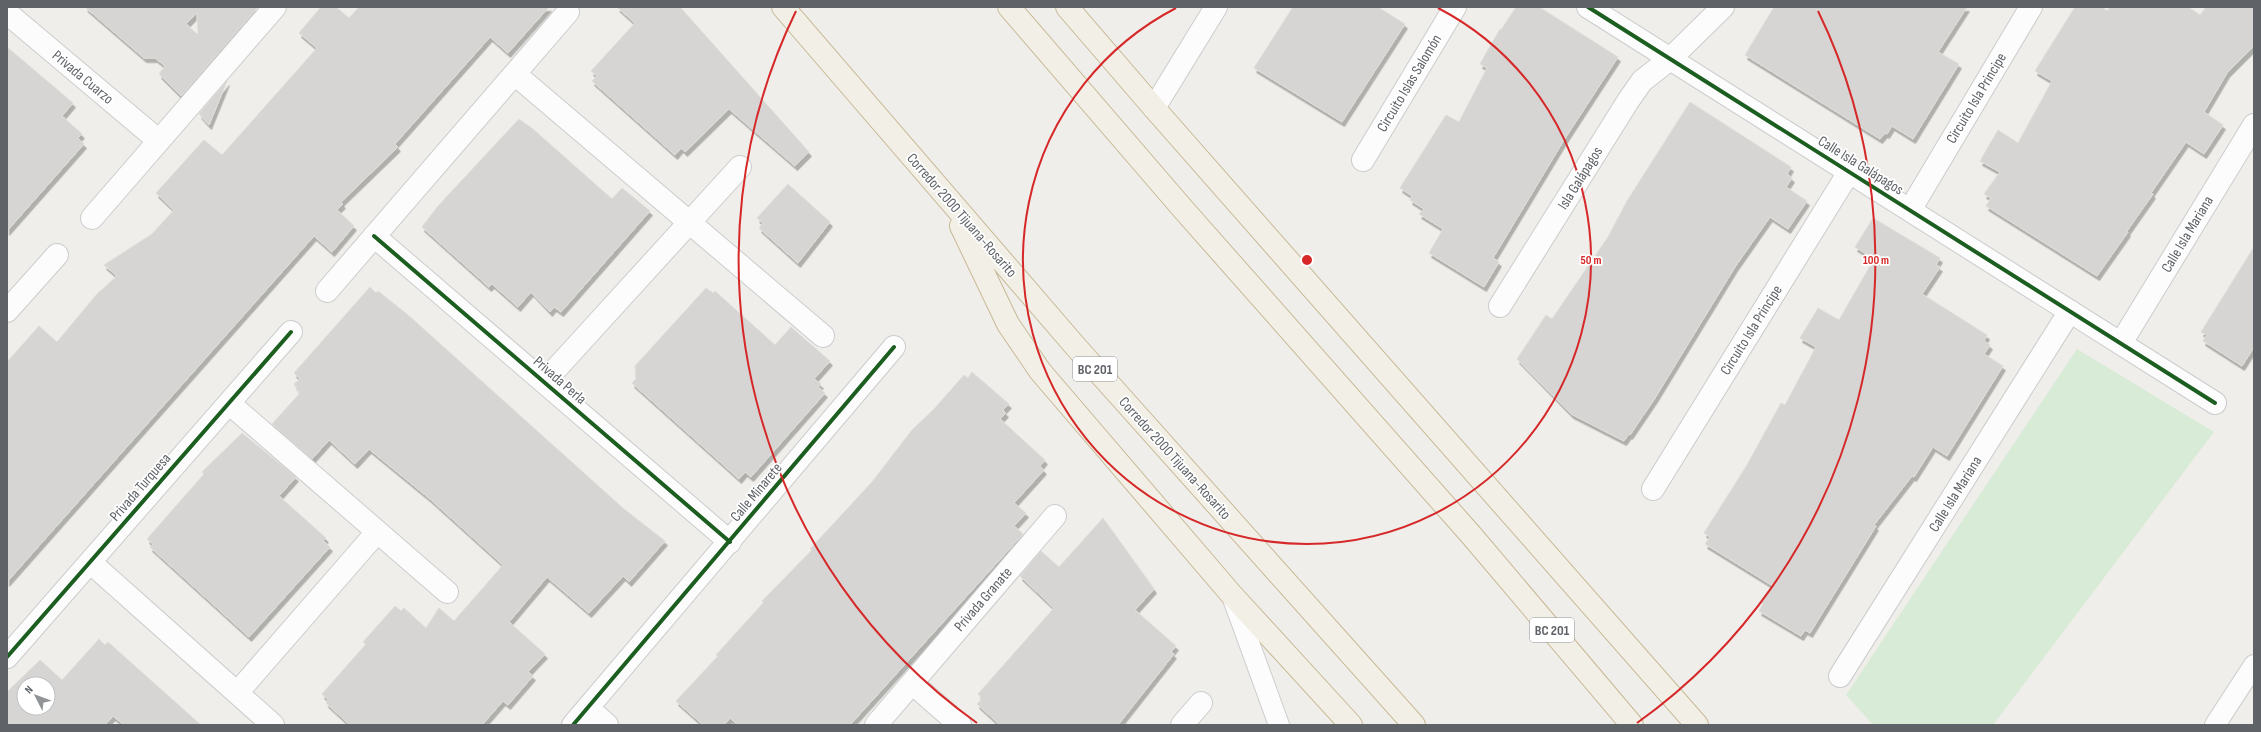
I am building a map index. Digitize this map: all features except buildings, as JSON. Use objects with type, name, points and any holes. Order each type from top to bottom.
[{"type":"highway","name":"BC 201","points":[[1009,7],[1183,209],[1472,536],[1632,725]]},
{"type":"highway","points":[[1067,7],[1154,108],[1697,725]]},
{"type":"highway","name":"Corredor 2000 Tijuana-Rosarito","points":[[783,8],[1076,348],[1414,725]]},
{"type":"highway","points":[[948,199],[1008,324],[1040,371],[1232,594],[1351,725]]},
{"type":"street","points":[[92,218],[275,7]]},
{"type":"street","points":[[1154,108],[1216,7]]},
{"type":"street","name":"Circuito Islas Salomón","points":[[1363,160],[1456,7]]},
{"type":"street","name":"Calle Isla Galápagos","points":[[1588,7],[2215,403]]},
{"type":"street","name":"Isla Galápagos","points":[[1500,306],[1628,101],[1642,82],[1670,59],[1723,7]]},
{"type":"street","name":"Circuito Isla Principe","points":[[1910,210],[2031,7]]},
{"type":"street","points":[[327,291],[516,75],[568,12]]},
{"type":"street","name":"Privada Cuarzo","points":[[7,13],[159,141]]},
{"type":"street","points":[[516,75],[823,336]]},
{"type":"street","name":"Calle Isla Mariana","points":[[2121,343],[2254,125]]},
{"type":"street","name":"Privada Perla","points":[[544,382],[740,167]]},
{"type":"street","name":"Circuito Isla Principe","points":[[1653,489],[1849,172]]},
{"type":"street","name":"Privada Perla","points":[[374,236],[730,542]]},
{"type":"street","points":[[7,310],[57,255]]},
{"type":"street","name":"Calle Isla Mariana","points":[[1840,676],[2070,311]]},
{"type":"street","name":"Privada Turquesa","points":[[7,657],[230,404],[291,332]]},
{"type":"street","name":"Calle Minarete","points":[[573,725],[730,542],[894,347]]},
{"type":"street","points":[[230,404],[447,592]]},
{"type":"street","name":"Privada Granate","points":[[876,725],[1055,516]]},
{"type":"street","points":[[237,693],[377,532]]},
{"type":"street","points":[[90,562],[273,725]]},
{"type":"street","points":[[912,683],[960,725]]},
{"type":"street","points":[[1182,725],[1201,703]]},
{"type":"street","points":[[588,708],[607,725]]},
{"type":"lane","points":[[1232,594],[1279,725]]},
{"type":"lane","points":[[2215,725],[2254,666]]},
{"type":"green space","points":[[2077,349],[2214,432],[1993,725],[1873,725],[1846,695]]},
{"type":"cycle path","points":[[1588,7],[2215,403]]},
{"type":"cycle path","points":[[374,236],[730,542]]},
{"type":"cycle path","points":[[7,657],[291,332]]},
{"type":"cycle path","points":[[573,725],[894,347]]}]
